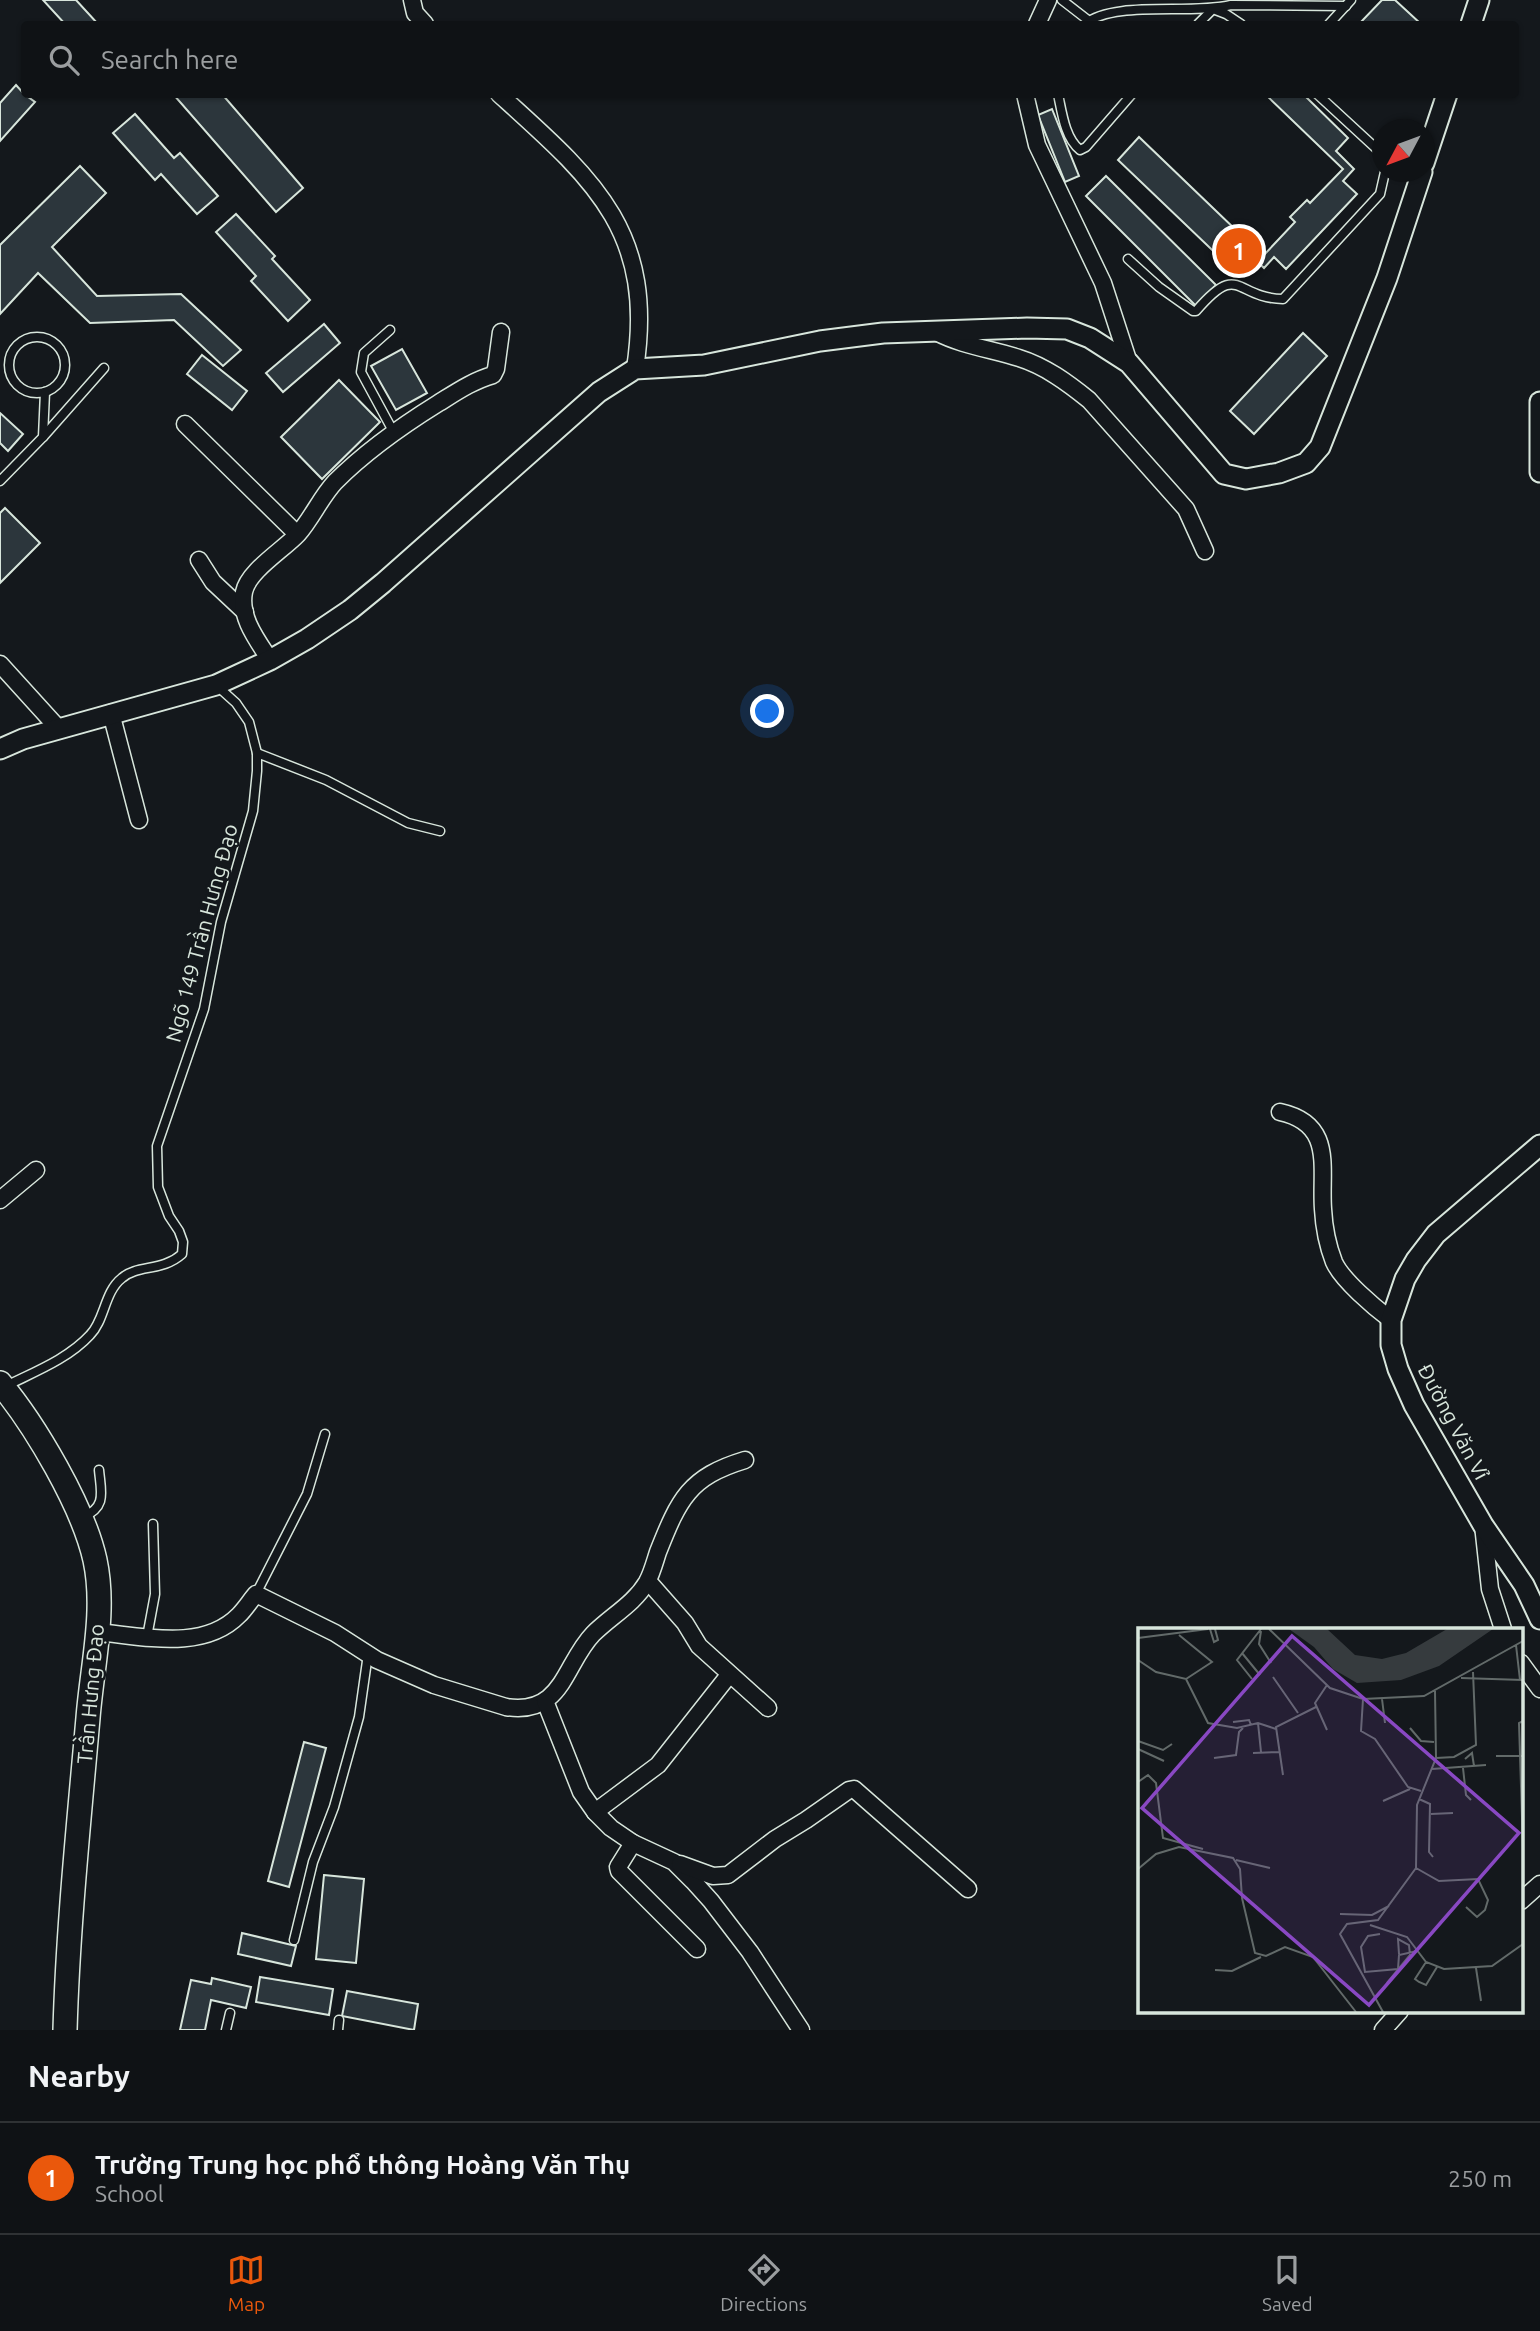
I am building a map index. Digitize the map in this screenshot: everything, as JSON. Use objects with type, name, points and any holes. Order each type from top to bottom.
[{"type":"main road","name":"Trần Hưng Đạo","points":[[2,1385],[71,1496],[95,1560],[100,1604],[88,1717],[65,2030]]},
{"type":"street","points":[[412,0],[415,13],[422,21]]},
{"type":"street","points":[[1038,21],[1048,0]]},
{"type":"street","points":[[1472,21],[1479,0]]},
{"type":"street","points":[[503,98],[562,151],[599,193],[623,234],[635,267],[640,334],[635,369]]},
{"type":"street","points":[[1026,98],[1037,145],[1103,283],[1129,363]]},
{"type":"street","points":[[1435,130],[1446,98]]},
{"type":"street","points":[[0,749],[23,739],[216,685],[307,639],[349,610],[599,392],[635,369],[704,365],[820,341],[883,333],[1067,329],[1090,338],[1129,363],[1224,474],[1246,479],[1279,473],[1306,463],[1320,447],[1387,278],[1419,182]]},
{"type":"street","points":[[934,331],[972,346],[1020,358],[1071,385],[1089,400],[1186,509],[1205,551]]},
{"type":"street","points":[[270,660],[250,629],[244,593],[248,580],[298,534],[334,484],[393,431],[477,379],[493,375],[501,332]]},
{"type":"street","points":[[1540,402],[1540,472]]},
{"type":"street","points":[[185,424],[298,534]]},
{"type":"street","points":[[199,560],[213,582],[246,612]]},
{"type":"street","points":[[0,664],[59,729]]},
{"type":"street","points":[[111,713],[139,820]]},
{"type":"street","points":[[1280,1112],[1304,1120],[1316,1134],[1325,1177],[1325,1237],[1336,1266],[1369,1303],[1391,1320]]},
{"type":"street","name":"Đường Văn Vỉ","points":[[1540,1145],[1436,1234],[1405,1279],[1391,1320],[1391,1345],[1414,1405],[1483,1525],[1524,1585],[1540,1619]]},
{"type":"street","points":[[0,1200],[36,1170]]},
{"type":"street","points":[[97,1632],[184,1638],[214,1632],[239,1616],[256,1594],[335,1633],[368,1654],[434,1685],[518,1709],[545,1701],[568,1675],[593,1634],[628,1605],[648,1581],[669,1524],[687,1492],[719,1468],[746,1460]]},
{"type":"street","points":[[1483,1525],[1490,1589],[1503,1628]]},
{"type":"street","points":[[648,1581],[685,1623],[699,1646],[768,1708]]},
{"type":"street","points":[[1522,1664],[1540,1689]]},
{"type":"street","points":[[594,1812],[658,1765],[729,1675]]},
{"type":"street","points":[[545,1701],[581,1792],[594,1812],[633,1843],[674,1862],[713,1876],[728,1875],[775,1839],[854,1789],[968,1889]]},
{"type":"street","points":[[633,1843],[618,1867],[619,1871],[654,1903],[697,1949]]},
{"type":"street","points":[[674,1862],[719,1911],[801,2030]]},
{"type":"street","points":[[1522,1900],[1540,1884]]},
{"type":"street","points":[[1383,2030],[1399,2012]]},
{"type":"lane","points":[[1062,0],[1087,21]]},
{"type":"lane","points":[[1092,21],[1103,12],[1130,6],[1213,9],[1231,5],[1349,3]]},
{"type":"lane","points":[[1332,21],[1349,3]]},
{"type":"lane","points":[[1201,21],[1213,9]]},
{"type":"lane","points":[[1213,9],[1236,21]]},
{"type":"lane","points":[[1059,98],[1065,127],[1074,145],[1080,150],[1086,147],[1129,98]]},
{"type":"lane","points":[[1321,98],[1372,145]]},
{"type":"lane","points":[[1128,259],[1159,288],[1193,311],[1222,285],[1234,284],[1259,295],[1283,299],[1380,194],[1383,182]]},
{"type":"lane","points":[[390,330],[364,353],[361,372],[393,431]]},
{"type":"lane","points":[[44,337],[53,341],[65,359],[61,380],[54,388],[45,392],[25,390],[11,376],[9,359],[12,350],[25,338],[44,337]]},
{"type":"lane","points":[[0,481],[104,368]]},
{"type":"lane","points":[[43,437],[45,392]]},
{"type":"lane","name":"Ngõ 149 Trần Hưng Đạo","points":[[2,1385],[57,1361],[92,1334],[105,1304],[121,1278],[134,1272],[171,1264],[181,1254],[183,1242],[158,1187],[157,1146],[204,1009],[221,922],[253,811],[257,753],[249,722],[236,703],[216,685]]},
{"type":"lane","points":[[257,753],[326,780],[408,823],[440,831]]},
{"type":"lane","points":[[256,1594],[307,1494],[324,1434]]},
{"type":"lane","points":[[80,1518],[96,1511],[100,1505],[102,1495],[99,1471]]},
{"type":"lane","points":[[147,1637],[155,1594],[153,1524]]},
{"type":"lane","points":[[293,1940],[313,1862],[334,1808],[359,1717],[368,1654]]},
{"type":"lane","points":[[226,2030],[230,2013]]},
{"type":"lane","points":[[338,2030],[339,2020]]},
{"type":"building","points":[[43,0],[76,0],[95,21],[62,21]]},
{"type":"building","points":[[1382,0],[1395,0],[1418,21],[1362,21]]},
{"type":"building","points":[[16,85],[21,91],[21,98],[30,98],[35,102],[0,141],[0,103]]},
{"type":"building","points":[[176,98],[225,98],[303,188],[276,212]]},
{"type":"building","points":[[1269,98],[1307,98],[1348,138],[1336,151],[1354,169],[1343,181],[1357,194],[1286,269],[1274,257],[1264,268],[1246,251],[1230,267],[1118,160],[1139,137],[1263,256],[1295,222],[1290,217],[1307,200],[1310,203],[1343,169]]},
{"type":"building","points":[[1052,109],[1079,176],[1065,182],[1038,115]]},
{"type":"building","points":[[135,114],[174,158],[180,153],[218,196],[197,214],[161,174],[155,180],[113,133]]},
{"type":"building","points":[[80,166],[106,193],[52,247],[97,296],[181,294],[241,350],[223,366],[174,320],[90,323],[38,273],[0,314],[0,245]]},
{"type":"building","points":[[1106,176],[1216,285],[1196,306],[1086,196]]},
{"type":"building","points":[[236,214],[275,256],[272,259],[310,300],[288,321],[251,281],[256,276],[216,232]]},
{"type":"building","points":[[324,324],[340,343],[283,392],[266,373]]},
{"type":"building","points":[[1303,333],[1327,356],[1254,434],[1230,411]]},
{"type":"building","points":[[402,349],[427,393],[396,410],[371,366]]},
{"type":"building","points":[[202,355],[247,391],[232,410],[187,374]]},
{"type":"building","points":[[339,380],[380,422],[322,479],[281,437]]},
{"type":"building","points":[[0,413],[23,434],[8,451],[0,443]]},
{"type":"building","points":[[5,508],[40,543],[0,583],[0,513]]},
{"type":"building","points":[[304,1742],[326,1748],[289,1887],[268,1881]]},
{"type":"building","points":[[324,1875],[364,1879],[356,1963],[316,1959]]},
{"type":"building","points":[[242,1933],[296,1946],[291,1966],[238,1954]]},
{"type":"building","points":[[260,1977],[333,1989],[329,2015],[256,2002]]},
{"type":"building","points":[[212,1978],[251,1987],[246,2008],[211,2000],[205,2030],[180,2030],[191,1980],[211,1984]]},
{"type":"building","points":[[347,1991],[418,2004],[414,2030],[342,2016]]},
{"type":"place","name":"Trường Trung học phổ thông Hoàng Văn Thụ","points":[[1239,251]]}]
